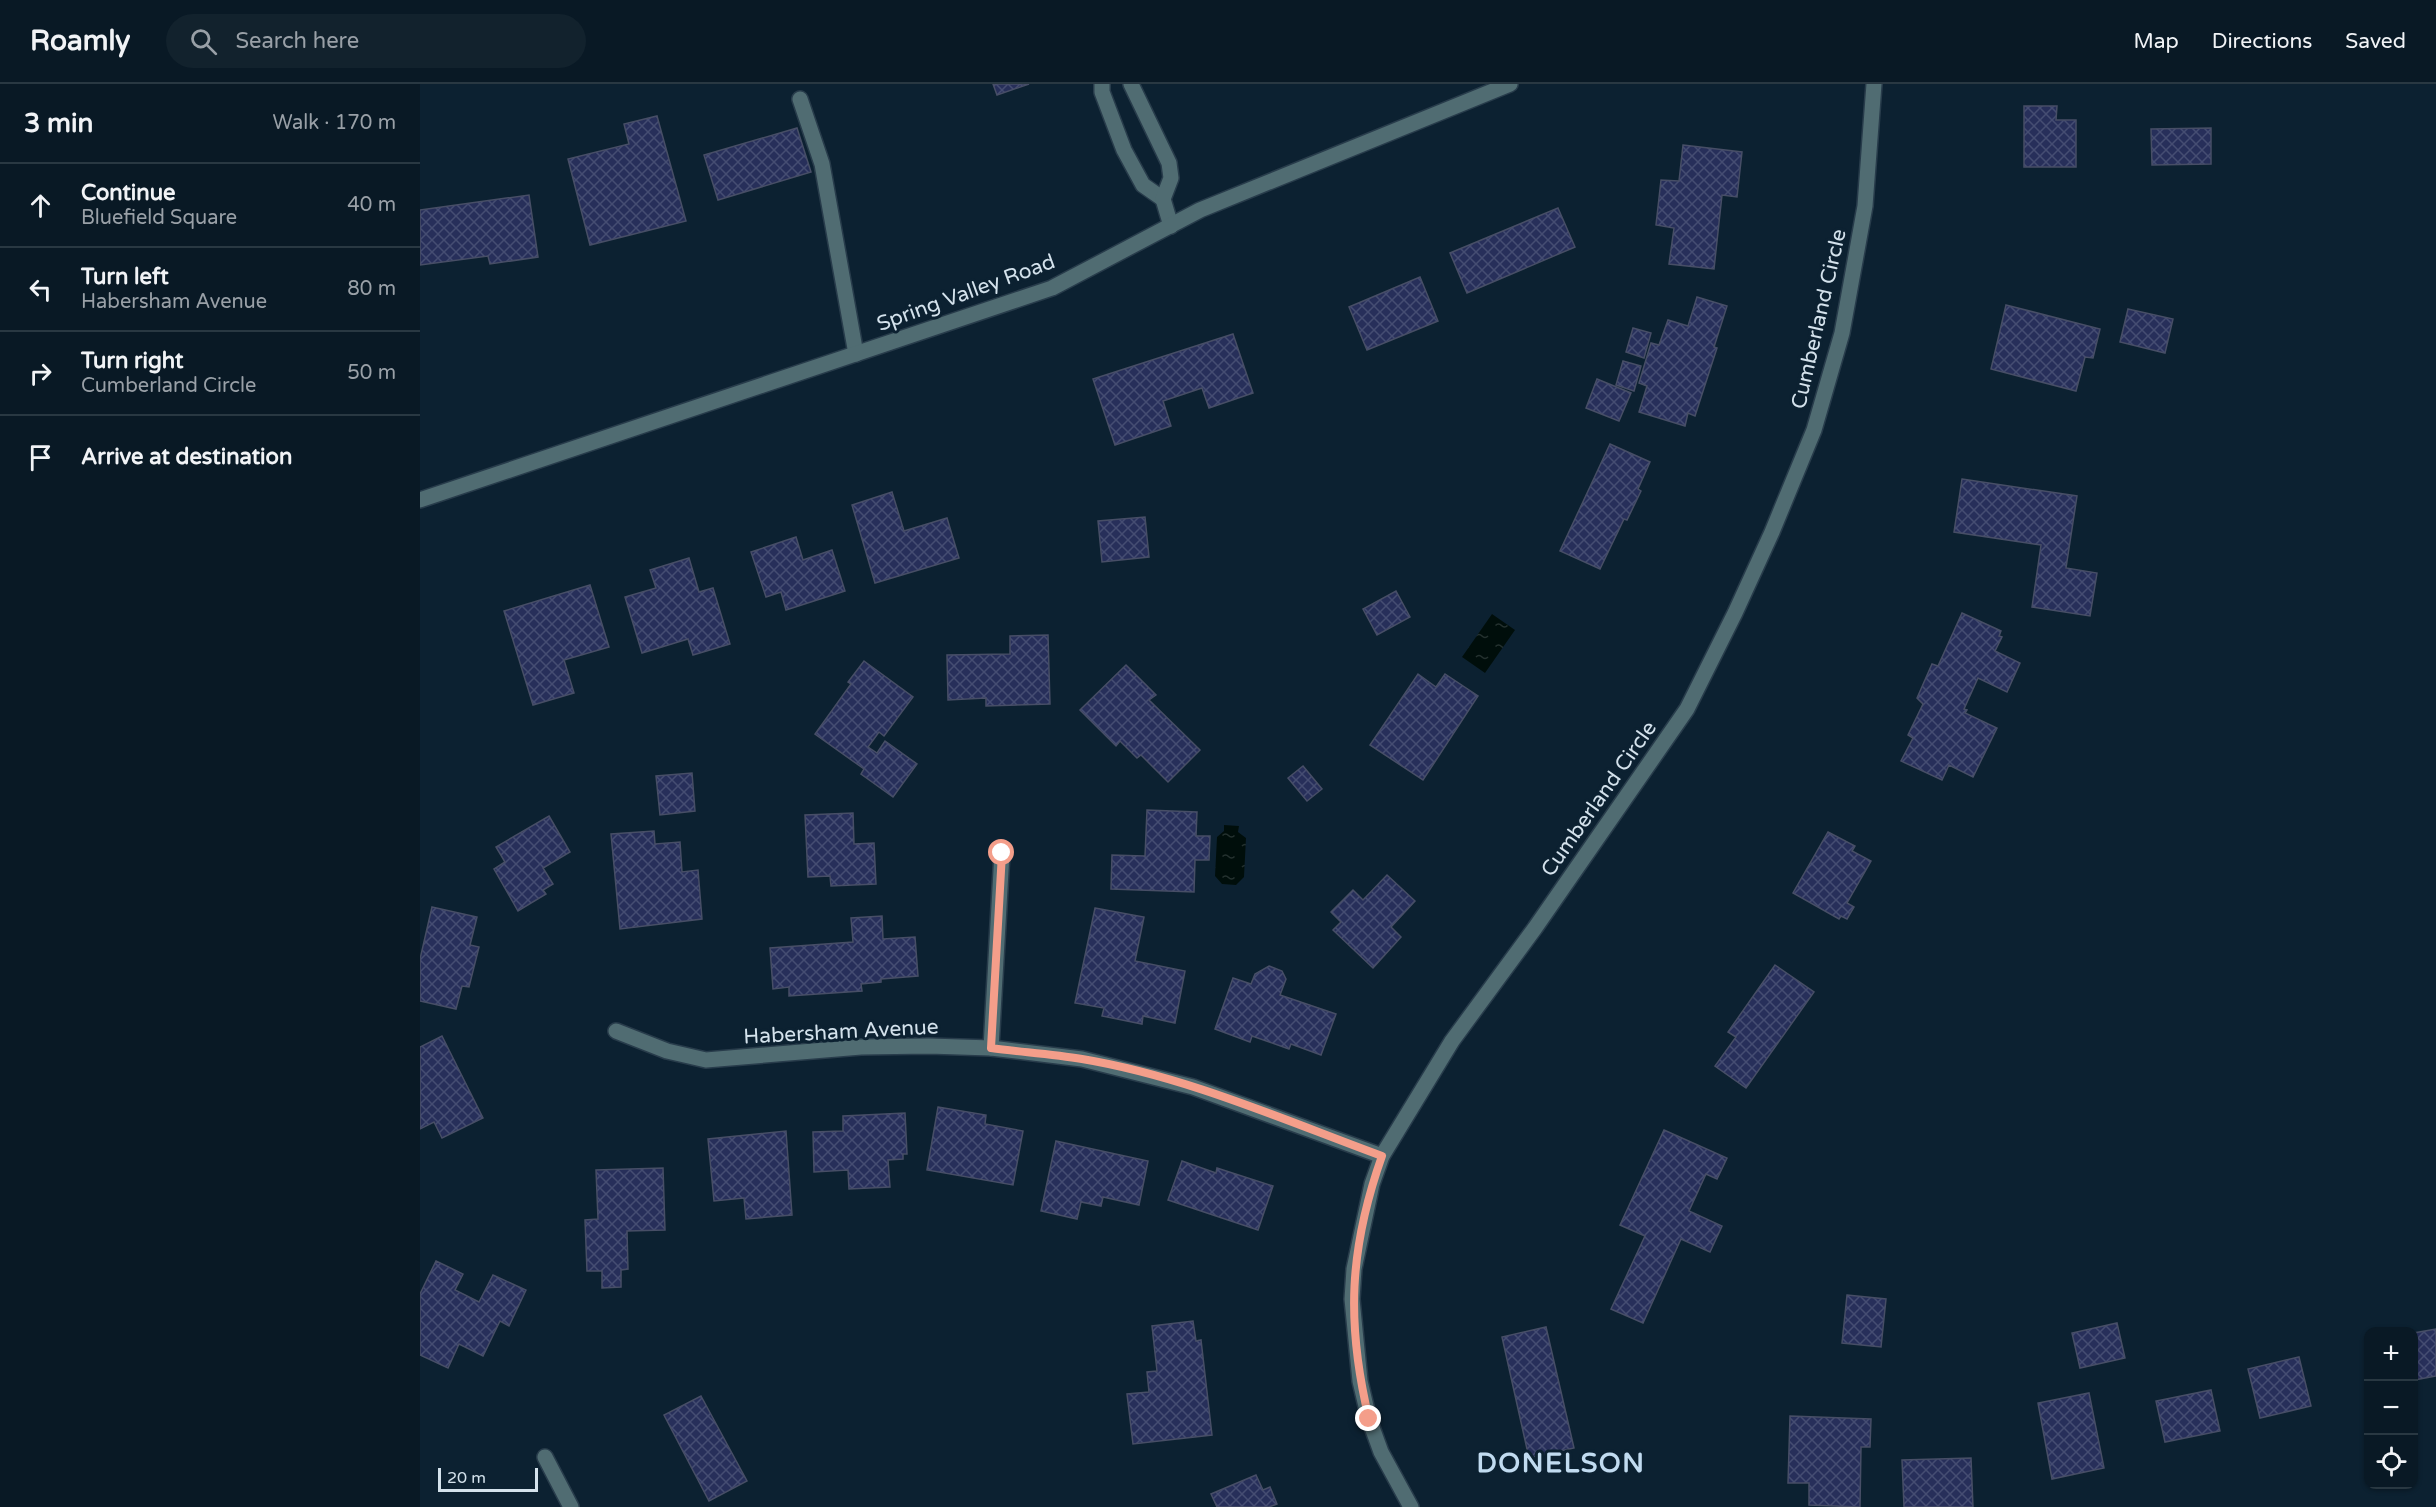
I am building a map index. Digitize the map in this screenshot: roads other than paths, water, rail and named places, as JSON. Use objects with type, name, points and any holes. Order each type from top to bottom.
[{"type":"street","points":[[1102,84],[1102,92],[1124,150],[1143,185],[1163,199]]},
{"type":"street","points":[[1131,84],[1169,163],[1171,178],[1163,199],[1171,226]]},
{"type":"street","name":"Spring Valley Road","points":[[420,500],[1052,288],[1200,210],[1510,84]]},
{"type":"street","name":"Cumberland Circle","points":[[1411,1507],[1381,1452],[1369,1419],[1360,1381],[1352,1299],[1354,1269],[1369,1196],[1382,1156],[1452,1041],[1529,937],[1687,709],[1758,563],[1799,471],[1814,429],[1842,333],[1865,206],[1874,84]]},
{"type":"street","points":[[800,99],[822,164],[856,354]]},
{"type":"street","points":[[991,1048],[1002,853]]},
{"type":"street","name":"Habersham Avenue","points":[[615,1031],[667,1052],[706,1060],[861,1047],[929,1046],[991,1048],[1082,1059],[1193,1087],[1382,1156]]},
{"type":"street","points":[[545,1457],[571,1507]]},
{"type":"water","points":[[1492,614],[1515,630],[1485,673],[1462,657]]},
{"type":"water","points":[[1224,825],[1239,826],[1238,832],[1246,838],[1244,877],[1236,885],[1222,884],[1215,876],[1217,837],[1224,831]]},
{"type":"district","name":"DONELSON","points":[[1561,1463]]}]
